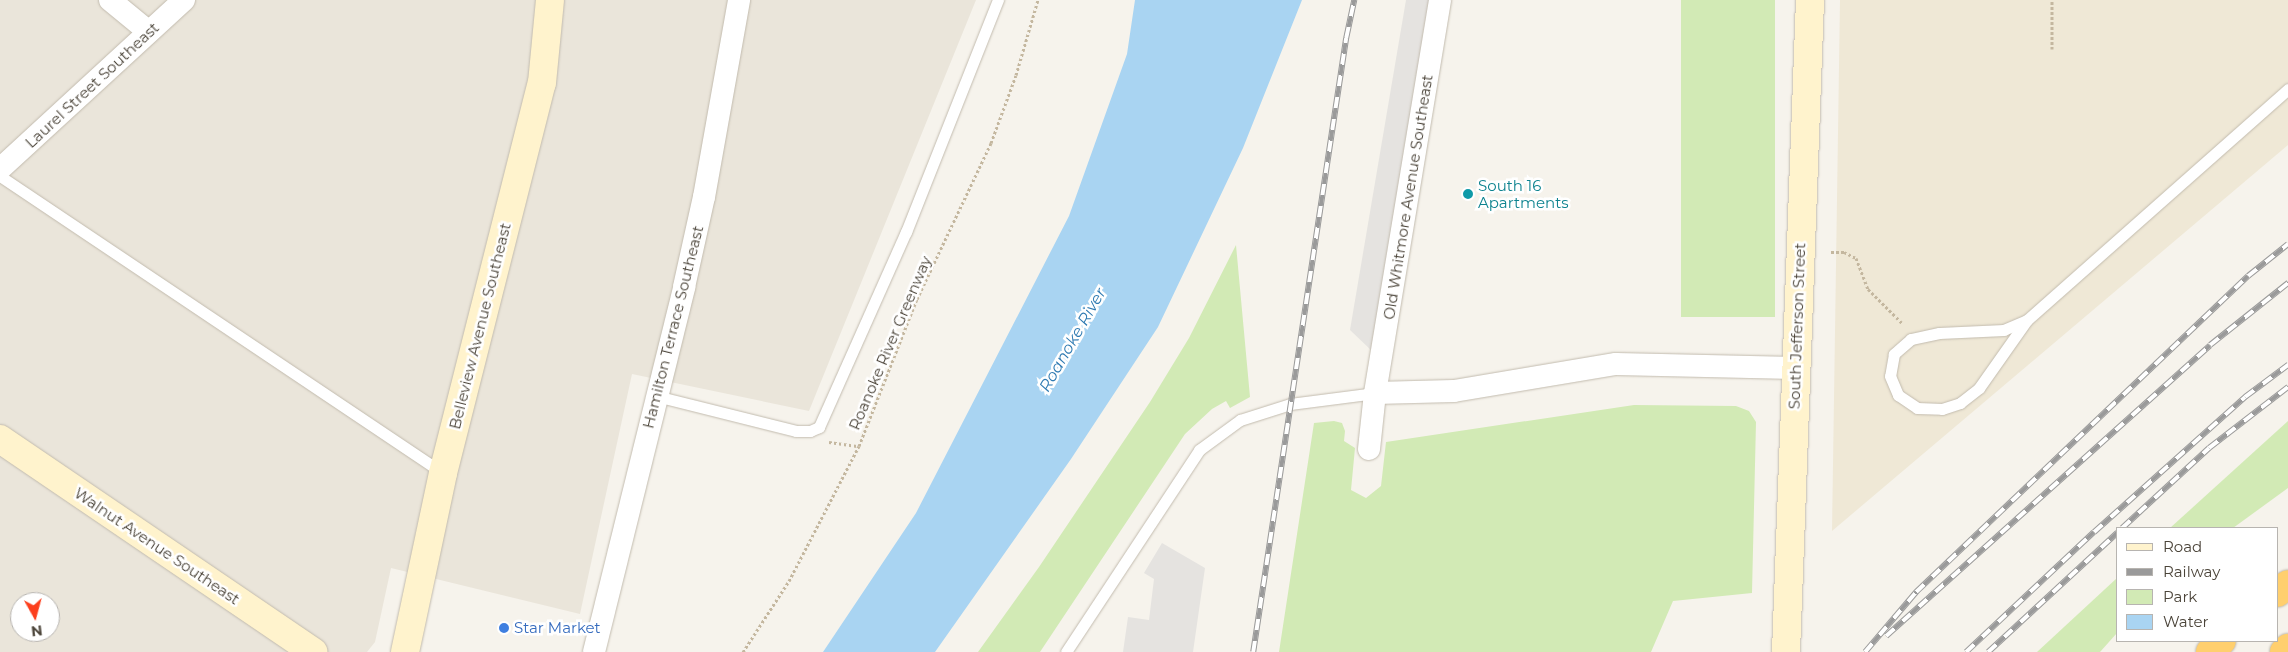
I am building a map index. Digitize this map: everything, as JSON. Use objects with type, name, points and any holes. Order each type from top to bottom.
[{"type":"highway","points":[[2278,592],[2288,584]]},
{"type":"highway","points":[[2210,652],[2221,642]]},
{"type":"highway","points":[[2284,652],[2288,648]]},
{"type":"street","points":[[110,0],[149,32]]},
{"type":"street","name":"Laurel Street Southeast","points":[[0,169],[184,0]]},
{"type":"street","name":"Belleview Avenue Southeast","points":[[405,652],[443,473],[542,83],[550,0]]},
{"type":"street","name":"Hamilton Terrace Southeast","points":[[594,652],[704,197],[739,0]]},
{"type":"street","name":"Old Whitmore Avenue Southeast","points":[[1369,449],[1375,393],[1440,0]]},
{"type":"street","name":"South Jefferson Street","points":[[1786,652],[1810,0]]},
{"type":"street","points":[[1375,393],[1454,391],[1616,364],[1795,368]]},
{"type":"street","name":"Walnut Avenue Southeast","points":[[0,439],[314,652]]},
{"type":"lane","points":[[656,396],[796,431],[810,432],[819,427],[906,232],[998,0]]},
{"type":"lane","points":[[2028,320],[2004,330],[1940,333],[1911,339],[1894,354],[1890,376],[1898,396],[1917,408],[1942,409],[1960,403],[1979,388],[2028,320],[2288,89]]},
{"type":"lane","points":[[0,176],[443,473]]},
{"type":"lane","points":[[1066,652],[1200,450],[1240,420],[1290,404],[1375,393]]},
{"type":"path","name":"Roanoke River Greenway","points":[[743,652],[789,581],[862,440],[917,299],[991,143],[1016,76],[1038,0]]},
{"type":"path","points":[[2052,0],[2052,49]]},
{"type":"path","points":[[1831,252],[1844,252],[1856,258],[1868,289],[1902,323],[1911,339]]},
{"type":"shaded area","points":[[0,0],[976,0],[809,411],[632,374],[580,614],[391,568],[375,642],[367,652],[0,652]]},
{"type":"shaded area","points":[[1406,0],[1430,0],[1373,352],[1350,330]]},
{"type":"shaded area","points":[[1840,0],[2288,0],[2288,145],[1832,531]]},
{"type":"shaded area","points":[[1162,543],[1205,568],[1193,652],[1123,652],[1128,617],[1149,620],[1154,579],[1144,573]]},
{"type":"green space","points":[[1681,0],[1775,0],[1775,317],[1681,317]]},
{"type":"green space","points":[[1236,245],[1250,397],[1230,408],[1226,401],[1212,409],[1185,434],[1040,652],[978,652],[1039,567],[1150,402],[1189,338]]},
{"type":"green space","points":[[1634,405],[1736,406],[1749,411],[1756,422],[1752,593],[1673,601],[1651,652],[1279,652],[1314,423],[1334,421],[1342,423],[1345,431],[1344,441],[1355,448],[1351,490],[1366,498],[1381,486],[1386,442]]},
{"type":"green space","points":[[2288,421],[2288,488],[2234,527],[2171,527]]},
{"type":"green space","points":[[2116,579],[2116,634],[2100,652],[2037,652]]},
{"type":"water","name":"Roanoke River","points":[[1135,0],[1302,0],[1243,148],[1158,327],[1071,459],[935,652],[823,652],[916,513],[1069,216],[1127,54]]},
{"type":"railway","points":[[1253,652],[1346,38],[1354,0]]},
{"type":"railway","points":[[1865,652],[1916,592],[2248,276],[2288,244]]},
{"type":"railway","points":[[1886,636],[2210,345],[2288,283]]},
{"type":"railway","points":[[1966,652],[2094,532],[2245,397],[2288,365]]},
{"type":"railway","points":[[2123,527],[2209,448],[2288,387]]},
{"type":"railway","points":[[1988,652],[2116,534]]},
{"type":"place","name":"South 16 Apartments","points":[[1468,194]]},
{"type":"place","name":"Star Market","points":[[504,628]]}]
